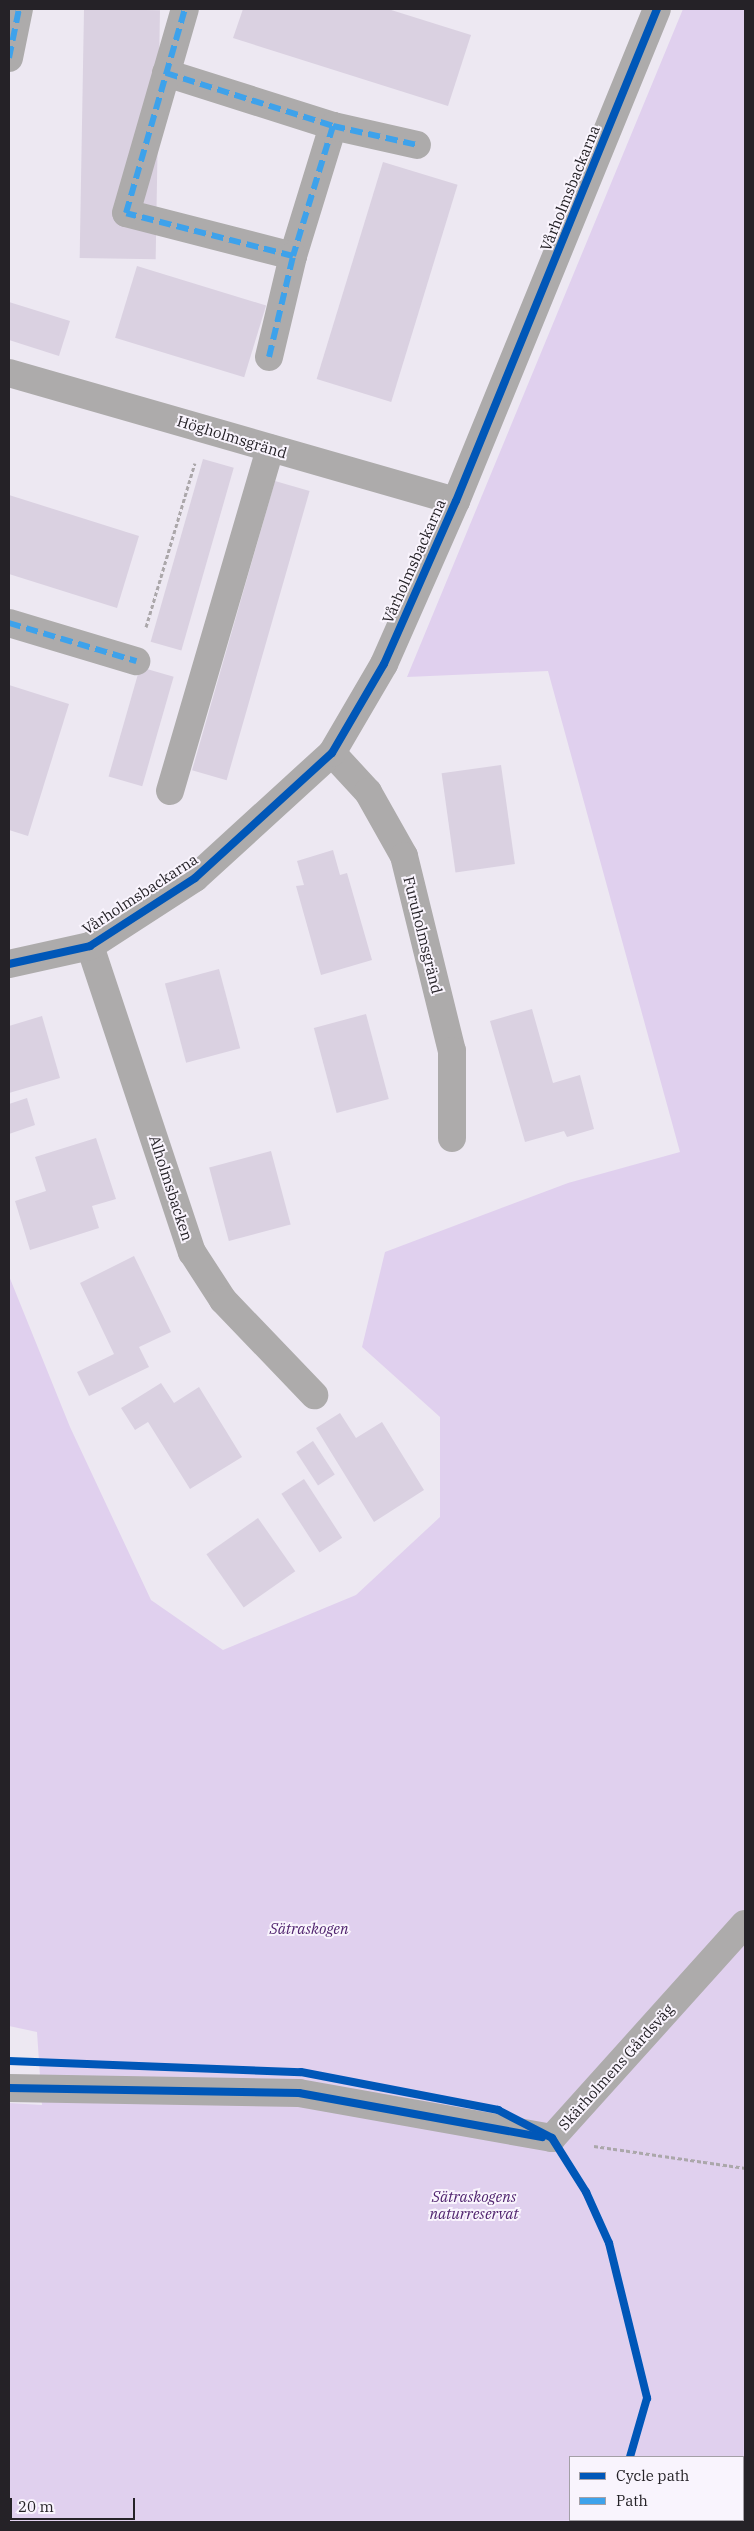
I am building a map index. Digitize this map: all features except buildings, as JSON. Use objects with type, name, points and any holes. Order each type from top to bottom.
[{"type":"street","points":[[9,58],[19,9]]},
{"type":"street","points":[[185,9],[126,213],[293,256]]},
{"type":"street","name":"Vårholmsbackarna","points":[[9,964],[90,946],[195,878],[332,753],[384,664],[456,501],[657,9]]},
{"type":"street","points":[[166,73],[333,126],[417,145]]},
{"type":"street","points":[[269,357],[293,256],[333,126]]},
{"type":"street","name":"Högholmsgränd","points":[[9,373],[456,501]]},
{"type":"street","points":[[170,791],[270,448]]},
{"type":"street","points":[[9,623],[136,661]]},
{"type":"street","name":"Furuholmsgränd","points":[[332,753],[368,792],[404,856],[452,1051],[452,1138]]},
{"type":"street","name":"Alholmsbacken","points":[[90,946],[192,1252],[223,1300],[314,1394]]},
{"type":"street","name":"Skärholmens Gårdsväg","points":[[9,2088],[299,2094],[552,2138],[745,1924]]},
{"type":"path","points":[[136,661],[205,429]]},
{"type":"path","points":[[552,2138],[640,2155],[745,2168]]},
{"type":"green space","name":"Sätraskogen","points":[[683,9],[745,9],[745,2522],[9,2522],[9,2103],[42,2105],[37,2032],[9,2026],[9,1276],[70,1427],[151,1600],[223,1650],[356,1595],[440,1517],[440,1417],[362,1347],[385,1252],[568,1183],[680,1152],[548,671],[407,677]]},
{"type":"marked path","points":[[9,58],[19,9]]},
{"type":"marked path","points":[[166,73],[333,126],[293,256],[126,213],[185,9]]},
{"type":"marked path","points":[[333,126],[417,145]]},
{"type":"marked path","points":[[269,357],[293,256]]},
{"type":"marked path","points":[[9,623],[136,661]]},
{"type":"cycle path","points":[[9,964],[90,946],[195,878],[332,753],[384,664],[456,501],[657,9]]},
{"type":"cycle path","points":[[9,2061],[301,2072],[498,2110],[552,2138],[586,2192],[609,2243],[647,2398],[630,2456]]},
{"type":"cycle path","points":[[9,2088],[299,2093],[542,2137]]},
{"type":"park label","name":"Sätraskogens naturreservat","points":[[474,2204]]}]
